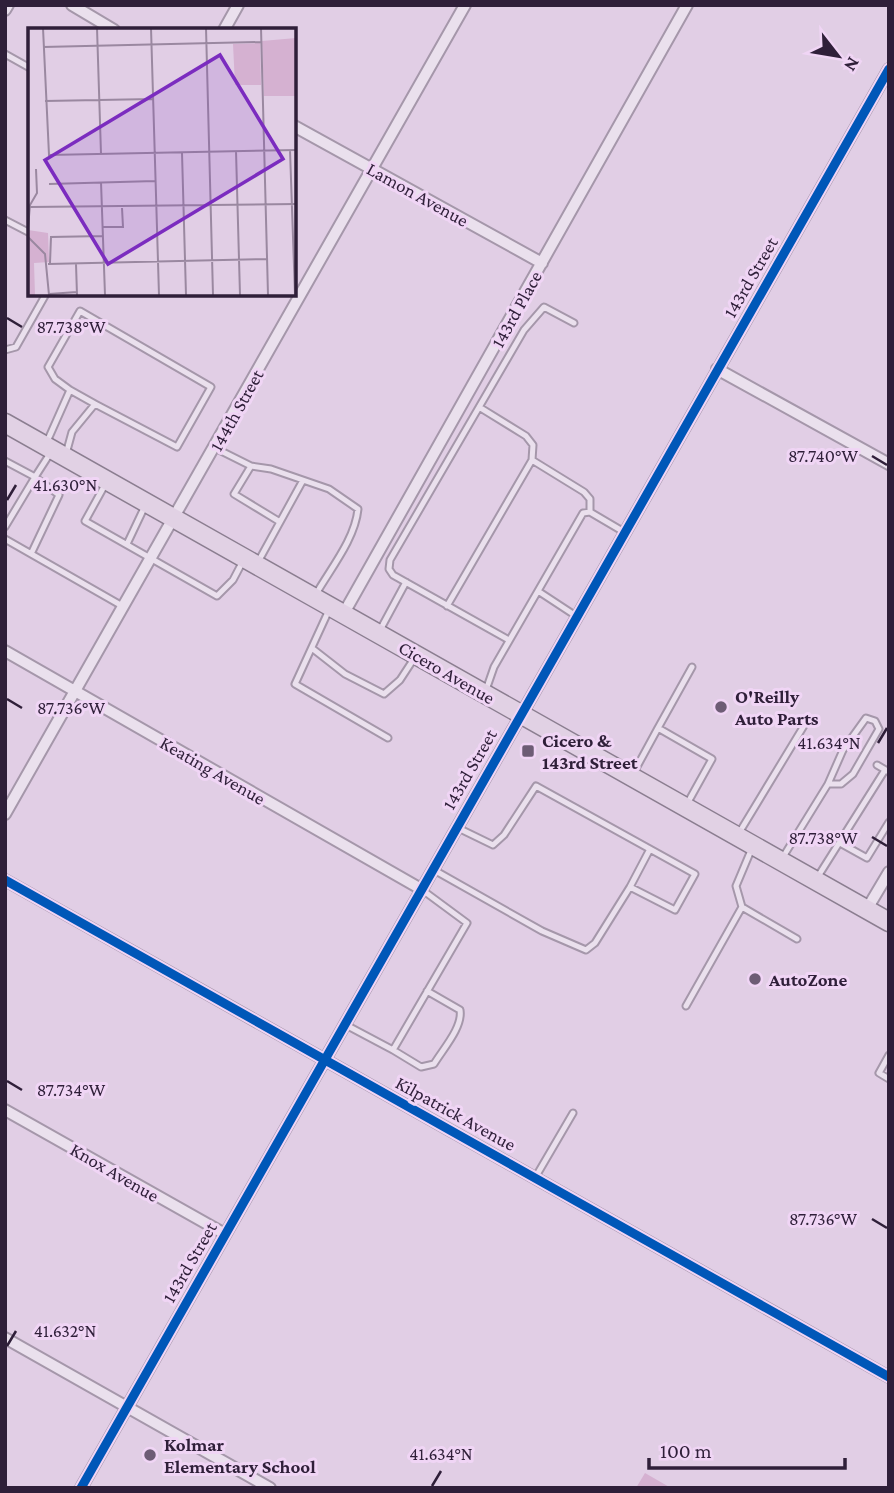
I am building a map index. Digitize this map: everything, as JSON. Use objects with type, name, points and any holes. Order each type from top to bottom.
[{"type":"main road","name":"Cicero Avenue","points":[[5,423],[889,922]]},
{"type":"street","points":[[5,10],[8,5]]},
{"type":"street","points":[[72,5],[106,28]]},
{"type":"street","points":[[225,28],[238,5]]},
{"type":"street","name":"144th Street","points":[[5,814],[465,5]]},
{"type":"street","name":"143rd Place","points":[[337,609],[542,263],[687,5]]},
{"type":"street","name":"143rd Street","points":[[81,1488],[889,69]]},
{"type":"street","name":"Lamon Avenue","points":[[296,127],[542,263]]},
{"type":"street","points":[[289,296],[298,301]]},
{"type":"street","points":[[717,369],[889,464]]},
{"type":"street","name":"Keating Avenue","points":[[5,651],[421,889]]},
{"type":"street","points":[[867,909],[889,872]]},
{"type":"street","name":"Kilpatrick Avenue","points":[[5,880],[889,1377]]},
{"type":"street","name":"Knox Avenue","points":[[5,1110],[225,1234]]},
{"type":"street","points":[[5,1338],[270,1488]]},
{"type":"lane","points":[[5,54],[28,67]]},
{"type":"lane","points":[[5,220],[28,232]]},
{"type":"lane","points":[[5,351],[16,347],[45,296]]},
{"type":"lane","points":[[509,640],[393,575],[389,569],[390,560],[524,330],[544,307],[574,323]]},
{"type":"lane","points":[[80,311],[211,387],[177,447],[70,390],[55,379],[48,366],[80,311]]},
{"type":"lane","points":[[55,451],[70,390]]},
{"type":"lane","points":[[5,527],[34,477],[94,404]]},
{"type":"lane","points":[[447,606],[532,460],[533,445],[526,436],[479,407]]},
{"type":"lane","points":[[215,448],[251,466],[271,469],[302,482],[330,489],[358,509],[357,521],[349,538],[314,596]]},
{"type":"lane","points":[[532,460],[584,492],[590,499],[590,512]]},
{"type":"lane","points":[[5,461],[59,495],[31,554]]},
{"type":"lane","points":[[251,466],[234,494],[280,522]]},
{"type":"lane","points":[[107,480],[85,521],[217,596],[251,561],[280,522],[302,482]]},
{"type":"lane","points":[[127,544],[147,503]]},
{"type":"lane","points":[[484,693],[494,667],[583,513],[590,512],[624,533]]},
{"type":"lane","points":[[5,539],[124,607]]},
{"type":"lane","points":[[378,632],[406,582]]},
{"type":"lane","points":[[538,591],[576,616]]},
{"type":"lane","points":[[337,609],[295,684],[388,737]]},
{"type":"lane","points":[[313,649],[345,674],[384,694],[400,680],[417,654]]},
{"type":"lane","points":[[631,776],[692,667]]},
{"type":"lane","points":[[780,860],[828,784],[857,727],[866,718],[875,721],[879,729],[853,774],[841,785],[828,784]]},
{"type":"lane","points":[[737,836],[805,724]]},
{"type":"lane","points":[[658,728],[712,759],[685,807]]},
{"type":"lane","points":[[816,880],[887,771],[877,765]]},
{"type":"lane","points":[[456,827],[493,845],[504,835],[536,786],[695,874],[676,910],[630,887]]},
{"type":"lane","points":[[840,843],[867,858],[889,822]]},
{"type":"lane","points":[[753,845],[736,886],[742,907],[797,939]]},
{"type":"lane","points":[[432,869],[542,931],[586,950],[595,943],[650,849]]},
{"type":"lane","points":[[393,1050],[467,923],[421,889]]},
{"type":"lane","points":[[686,1006],[742,907]]},
{"type":"lane","points":[[344,1024],[421,1067],[434,1064],[461,1017],[460,1010],[427,991]]},
{"type":"lane","points":[[889,1055],[879,1073],[889,1079]]},
{"type":"lane","points":[[535,1178],[573,1113]]},
{"type":"shaded area","points":[[645,1473],[671,1488],[636,1488]]},
{"type":"cycle path","points":[[81,1488],[889,69]]},
{"type":"cycle path","points":[[5,880],[889,1377]]},
{"type":"place","name":"O'Reilly Auto Parts","points":[[721,707]]},
{"type":"place","name":"Cicero & 143rd Street","points":[[528,751]]},
{"type":"place","name":"AutoZone","points":[[755,979]]},
{"type":"place","name":"Kolmar Elementary School","points":[[150,1455]]}]
